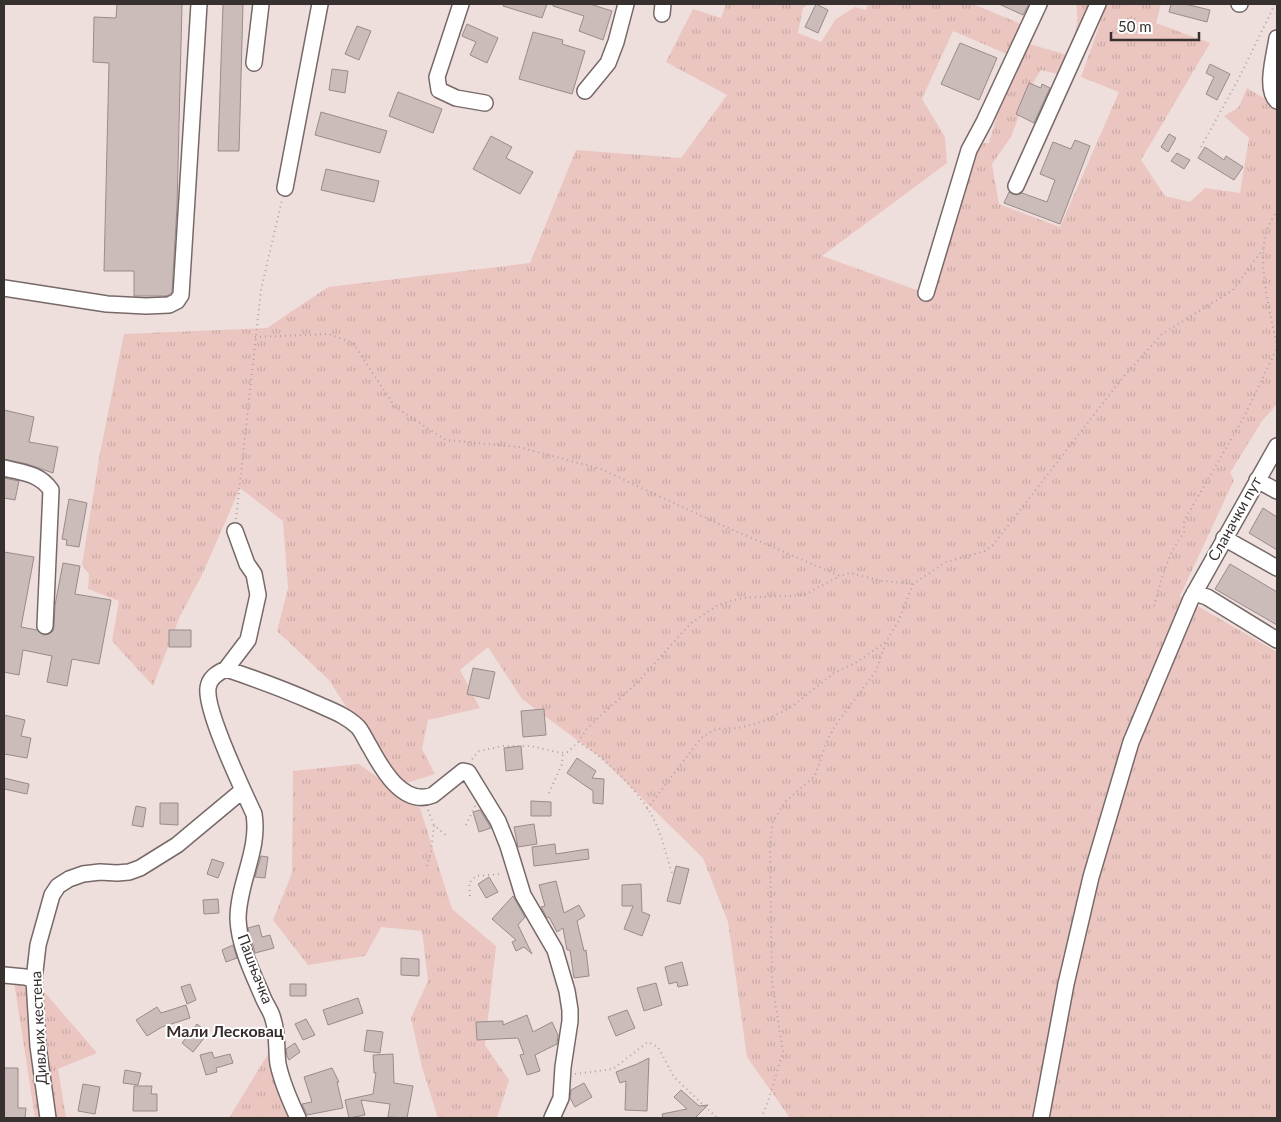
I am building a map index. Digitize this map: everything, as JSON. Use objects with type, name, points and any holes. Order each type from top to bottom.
[{"type":"street","points":[[4,288],[107,304],[146,306],[169,305],[177,302],[181,296],[199,4]]},
{"type":"street","points":[[254,63],[261,4]]},
{"type":"street","points":[[285,188],[320,4]]},
{"type":"street","points":[[461,4],[437,76],[439,90],[456,98],[485,103]]},
{"type":"street","points":[[585,91],[608,63],[616,42],[626,4]]},
{"type":"street","points":[[926,293],[969,150],[1039,4]]},
{"type":"street","points":[[1016,186],[1098,4]]},
{"type":"street","points":[[1277,38],[1271,82],[1271,91],[1277,101]]},
{"type":"street","name":"Сланачки пут","points":[[1041,1118],[1066,984],[1090,876],[1131,742],[1193,596],[1277,446]]},
{"type":"street","points":[[4,468],[38,476],[45,481],[51,490],[45,626]]},
{"type":"street","points":[[1257,480],[1277,491]]},
{"type":"street","points":[[235,531],[247,564],[254,574],[258,595],[248,640],[226,669],[216,673],[209,682],[208,688],[213,714],[243,790]]},
{"type":"street","points":[[1224,538],[1277,568]]},
{"type":"street","points":[[1193,596],[1207,598],[1277,640]]},
{"type":"street","points":[[226,669],[277,686],[344,716],[359,729],[391,780],[407,794],[424,798],[433,795],[458,773],[466,770],[498,821],[508,846],[522,895],[555,950],[567,991],[570,1016],[561,1098],[552,1118]]},
{"type":"street","name":"Дивљих кестена","points":[[48,1118],[38,1046],[34,980],[38,945],[52,895],[58,886],[69,879],[83,874],[100,872],[123,873],[140,868],[177,845],[243,790]]},
{"type":"street","name":"Пашњачка","points":[[243,790],[254,814],[256,831],[241,892],[238,919],[240,934],[262,996],[274,1019],[279,1065],[286,1089],[298,1118]]},
{"type":"street","points":[[4,975],[34,980]]},
{"type":"path","points":[[1201,147],[1240,76],[1275,4]]},
{"type":"path","points":[[235,531],[261,290],[285,188]]},
{"type":"path","points":[[1154,606],[1162,574],[1172,551],[1184,532],[1184,521],[1244,416],[1277,348],[1264,276],[1263,249],[1267,230],[1277,210]]},
{"type":"path","points":[[760,1118],[768,1105],[783,1052],[772,982],[770,841],[773,822],[785,802],[815,776],[831,735],[876,671],[886,642],[899,620],[914,584],[946,562],[985,551],[993,545],[1124,376],[1162,334],[1233,290],[1263,249]]},
{"type":"path","points":[[255,337],[329,334],[353,343],[395,407],[446,440],[519,447],[601,469],[718,524],[840,576]]},
{"type":"path","points":[[466,770],[474,756],[486,748],[531,746],[563,753],[568,752],[586,730],[637,683],[691,623],[718,605],[742,598],[804,595],[840,576],[850,573],[882,582],[914,584]]},
{"type":"path","points":[[647,808],[701,738],[716,729],[738,728],[761,722],[790,708],[834,673],[857,662],[886,642]]},
{"type":"path","points":[[578,742],[591,749],[613,769],[647,808],[654,820],[672,873]]},
{"type":"path","points":[[549,793],[562,764],[563,753]]},
{"type":"path","points":[[424,798],[434,825],[427,866]]},
{"type":"path","points":[[466,825],[473,808],[484,798]]},
{"type":"path","points":[[434,825],[448,837]]},
{"type":"path","points":[[470,896],[469,884],[476,876],[515,874]]},
{"type":"path","points":[[562,1076],[613,1069],[648,1042],[658,1047],[674,1077],[717,1118]]},
{"type":"green space","points":[[726,4],[808,4],[803,8],[798,33],[821,42],[836,19],[855,7],[866,10],[868,4],[973,4],[1028,27],[1022,42],[1068,55],[1077,24],[1076,4],[1087,4],[1090,24],[1065,76],[1041,70],[1028,91],[1011,137],[992,164],[999,204],[1060,227],[1119,92],[1081,77],[1107,4],[1161,4],[1156,23],[1210,43],[1141,160],[1165,196],[1190,202],[1205,188],[1240,193],[1249,138],[1224,116],[1239,107],[1247,88],[1277,106],[1277,404],[1262,421],[1230,473],[1234,480],[1180,596],[1277,652],[1277,1118],[790,1118],[747,1057],[728,922],[703,858],[600,757],[522,699],[488,647],[460,670],[480,708],[428,720],[422,749],[435,774],[397,786],[329,680],[277,631],[288,588],[283,521],[240,488],[202,575],[180,616],[153,686],[112,641],[119,601],[88,589],[89,574],[82,565],[100,453],[124,334],[267,328],[328,287],[530,263],[576,150],[681,158],[727,95],[666,62],[693,9],[721,18]],"holes":[[[953,31],[1014,57],[990,108],[996,119],[989,143],[972,144],[925,293],[822,256],[947,163],[945,137],[922,99]]]},
{"type":"green space","points":[[359,764],[420,808],[452,909],[496,946],[485,1045],[509,1080],[497,1118],[438,1118],[422,1067],[411,1018],[428,981],[422,931],[381,927],[365,956],[308,965],[273,920],[292,873],[293,771]]},
{"type":"green space","points":[[13,975],[34,980],[97,1053],[58,1069],[66,1118],[35,1118]]},
{"type":"green space","points":[[276,1041],[297,1118],[229,1118]]},
{"type":"building","points":[[117,4],[182,4],[177,206],[172,292],[167,296],[134,296],[134,271],[104,271],[109,63],[93,62],[94,17],[116,18]]},
{"type":"building","points":[[223,4],[243,4],[239,151],[218,151]]},
{"type":"building","points":[[504,4],[547,4],[542,18],[503,6]]},
{"type":"building","points":[[553,4],[590,4],[612,11],[603,40],[579,31],[584,16],[553,6]]},
{"type":"building","points":[[816,4],[828,10],[818,33],[805,27]]},
{"type":"building","points":[[999,4],[1029,4],[1023,15]]},
{"type":"building","points":[[1171,4],[1185,4],[1210,10],[1207,22],[1169,12]]},
{"type":"building","points":[[467,24],[498,38],[487,63],[470,55],[476,42],[462,36]]},
{"type":"building","points":[[357,26],[371,31],[359,60],[345,54]]},
{"type":"building","points":[[533,32],[563,40],[562,44],[585,51],[572,94],[519,79]]},
{"type":"building","points":[[960,43],[997,58],[979,100],[941,84]]},
{"type":"building","points":[[1210,64],[1230,74],[1217,100],[1206,94],[1214,77],[1206,73]]},
{"type":"building","points":[[332,69],[348,71],[345,93],[329,90]]},
{"type":"building","points":[[1029,83],[1041,88],[1042,84],[1050,88],[1034,123],[1016,114]]},
{"type":"building","points":[[398,92],[442,109],[433,133],[389,116]]},
{"type":"building","points":[[321,112],[387,131],[380,153],[315,135]]},
{"type":"building","points":[[1169,134],[1176,138],[1168,152],[1161,147]]},
{"type":"building","points":[[491,136],[512,147],[506,158],[533,172],[520,194],[473,169]]},
{"type":"building","points":[[1075,140],[1090,146],[1060,224],[1004,203],[1009,192],[1016,195],[1022,193],[1047,202],[1055,180],[1040,174],[1053,142],[1071,149]]},
{"type":"building","points":[[1205,147],[1224,160],[1226,156],[1243,167],[1234,180],[1198,158]]},
{"type":"building","points":[[1177,153],[1190,160],[1184,169],[1171,161]]},
{"type":"building","points":[[326,169],[379,181],[374,202],[321,190]]},
{"type":"building","points":[[4,410],[34,417],[29,442],[58,447],[53,473],[27,464],[4,459]]},
{"type":"building","points":[[4,478],[19,481],[15,500],[4,498]]},
{"type":"building","points":[[69,499],[87,503],[79,547],[66,545],[67,540],[62,539]]},
{"type":"building","points":[[1263,508],[1277,517],[1277,550],[1249,533]]},
{"type":"building","points":[[4,552],[34,557],[21,627],[37,630],[44,635],[53,631],[55,605],[63,563],[80,566],[75,594],[111,600],[99,664],[72,659],[67,686],[47,682],[52,656],[23,650],[19,675],[4,672]]},
{"type":"building","points":[[1230,564],[1277,592],[1277,625],[1215,589]]},
{"type":"building","points":[[169,630],[191,630],[191,647],[169,647]]},
{"type":"building","points":[[473,668],[495,672],[489,699],[467,694]]},
{"type":"building","points":[[544,709],[546,735],[523,737],[521,711]]},
{"type":"building","points":[[4,715],[25,720],[21,736],[31,738],[27,758],[4,754]]},
{"type":"building","points":[[521,746],[523,769],[506,771],[504,748]]},
{"type":"building","points":[[577,758],[596,771],[592,778],[604,779],[603,804],[593,803],[593,791],[567,773]]},
{"type":"building","points":[[4,778],[29,784],[27,794],[4,789]]},
{"type":"building","points":[[531,801],[551,802],[551,816],[531,816]]},
{"type":"building","points":[[160,803],[178,803],[178,825],[160,824]]},
{"type":"building","points":[[136,806],[146,808],[143,827],[132,825]]},
{"type":"building","points":[[480,810],[491,828],[479,832],[473,812]]},
{"type":"building","points":[[534,824],[537,844],[518,847],[514,827]]},
{"type":"building","points":[[555,844],[556,854],[588,849],[589,859],[534,866],[532,847]]},
{"type":"building","points":[[261,856],[268,857],[265,878],[255,877]]},
{"type":"building","points":[[212,859],[224,863],[218,878],[207,874]]},
{"type":"building","points":[[676,866],[689,869],[680,904],[667,901]]},
{"type":"building","points":[[489,877],[498,892],[486,898],[478,884]]},
{"type":"building","points":[[556,881],[564,913],[579,905],[585,916],[577,921],[584,951],[586,950],[589,976],[574,978],[570,950],[567,950],[563,928],[557,932],[541,907],[545,906],[539,885]]},
{"type":"building","points":[[641,884],[642,912],[650,915],[642,936],[624,929],[633,906],[622,906],[622,885]]},
{"type":"building","points":[[513,896],[525,917],[518,925],[532,954],[524,947],[516,951],[512,942],[516,940],[492,919]]},
{"type":"building","points":[[218,899],[219,913],[204,914],[203,900]]},
{"type":"building","points":[[259,925],[262,937],[270,935],[274,948],[255,953],[248,928]]},
{"type":"building","points":[[233,945],[237,958],[226,962],[222,950]]},
{"type":"building","points":[[401,958],[419,959],[419,976],[401,975]]},
{"type":"building","points":[[682,962],[688,985],[678,987],[677,982],[669,984],[665,967]]},
{"type":"building","points":[[656,983],[662,1005],[644,1011],[637,988]]},
{"type":"building","points":[[190,984],[196,1000],[187,1004],[181,987]]},
{"type":"building","points":[[290,984],[306,984],[306,996],[290,996]]},
{"type":"building","points":[[358,998],[363,1013],[328,1025],[323,1010]]},
{"type":"building","points":[[186,1005],[190,1018],[162,1027],[147,1036],[136,1020],[157,1007],[161,1013]]},
{"type":"building","points":[[627,1010],[635,1028],[616,1036],[608,1017]]},
{"type":"building","points":[[527,1015],[533,1032],[552,1022],[558,1035],[557,1044],[535,1055],[540,1071],[527,1075],[520,1055],[524,1054],[518,1038],[477,1040],[476,1022],[503,1021],[503,1025]]},
{"type":"building","points":[[306,1019],[315,1035],[303,1040],[295,1024]]},
{"type":"building","points":[[197,1024],[208,1033],[193,1052],[182,1043]]},
{"type":"building","points":[[367,1030],[383,1032],[380,1053],[364,1051]]},
{"type":"building","points":[[295,1043],[300,1052],[289,1060],[286,1049]]},
{"type":"building","points":[[212,1052],[214,1058],[230,1054],[233,1063],[216,1068],[217,1072],[206,1075],[200,1055]]},
{"type":"building","points":[[393,1054],[394,1083],[413,1086],[407,1118],[388,1117],[390,1104],[361,1100],[365,1115],[349,1118],[345,1100],[373,1094],[376,1073],[374,1073],[373,1055]]},
{"type":"building","points":[[649,1058],[647,1111],[625,1110],[626,1081],[620,1083],[616,1072]]},
{"type":"building","points":[[4,1068],[18,1068],[18,1108],[26,1108],[25,1118],[4,1118]]},
{"type":"building","points":[[332,1068],[339,1082],[337,1082],[343,1108],[307,1115],[302,1104],[312,1102],[304,1077]]},
{"type":"building","points":[[125,1070],[141,1073],[138,1085],[123,1083]]},
{"type":"building","points":[[584,1083],[592,1097],[575,1107],[570,1098],[571,1090]]},
{"type":"building","points":[[83,1084],[100,1087],[95,1114],[78,1111]]},
{"type":"building","points":[[134,1086],[152,1086],[151,1094],[157,1094],[157,1111],[133,1111]]},
{"type":"building","points":[[681,1090],[699,1106],[708,1105],[695,1118],[663,1118],[662,1114],[687,1109],[674,1097]]},
{"type":"district","name":"Мали Лесковац","points":[[225,1031]]}]
